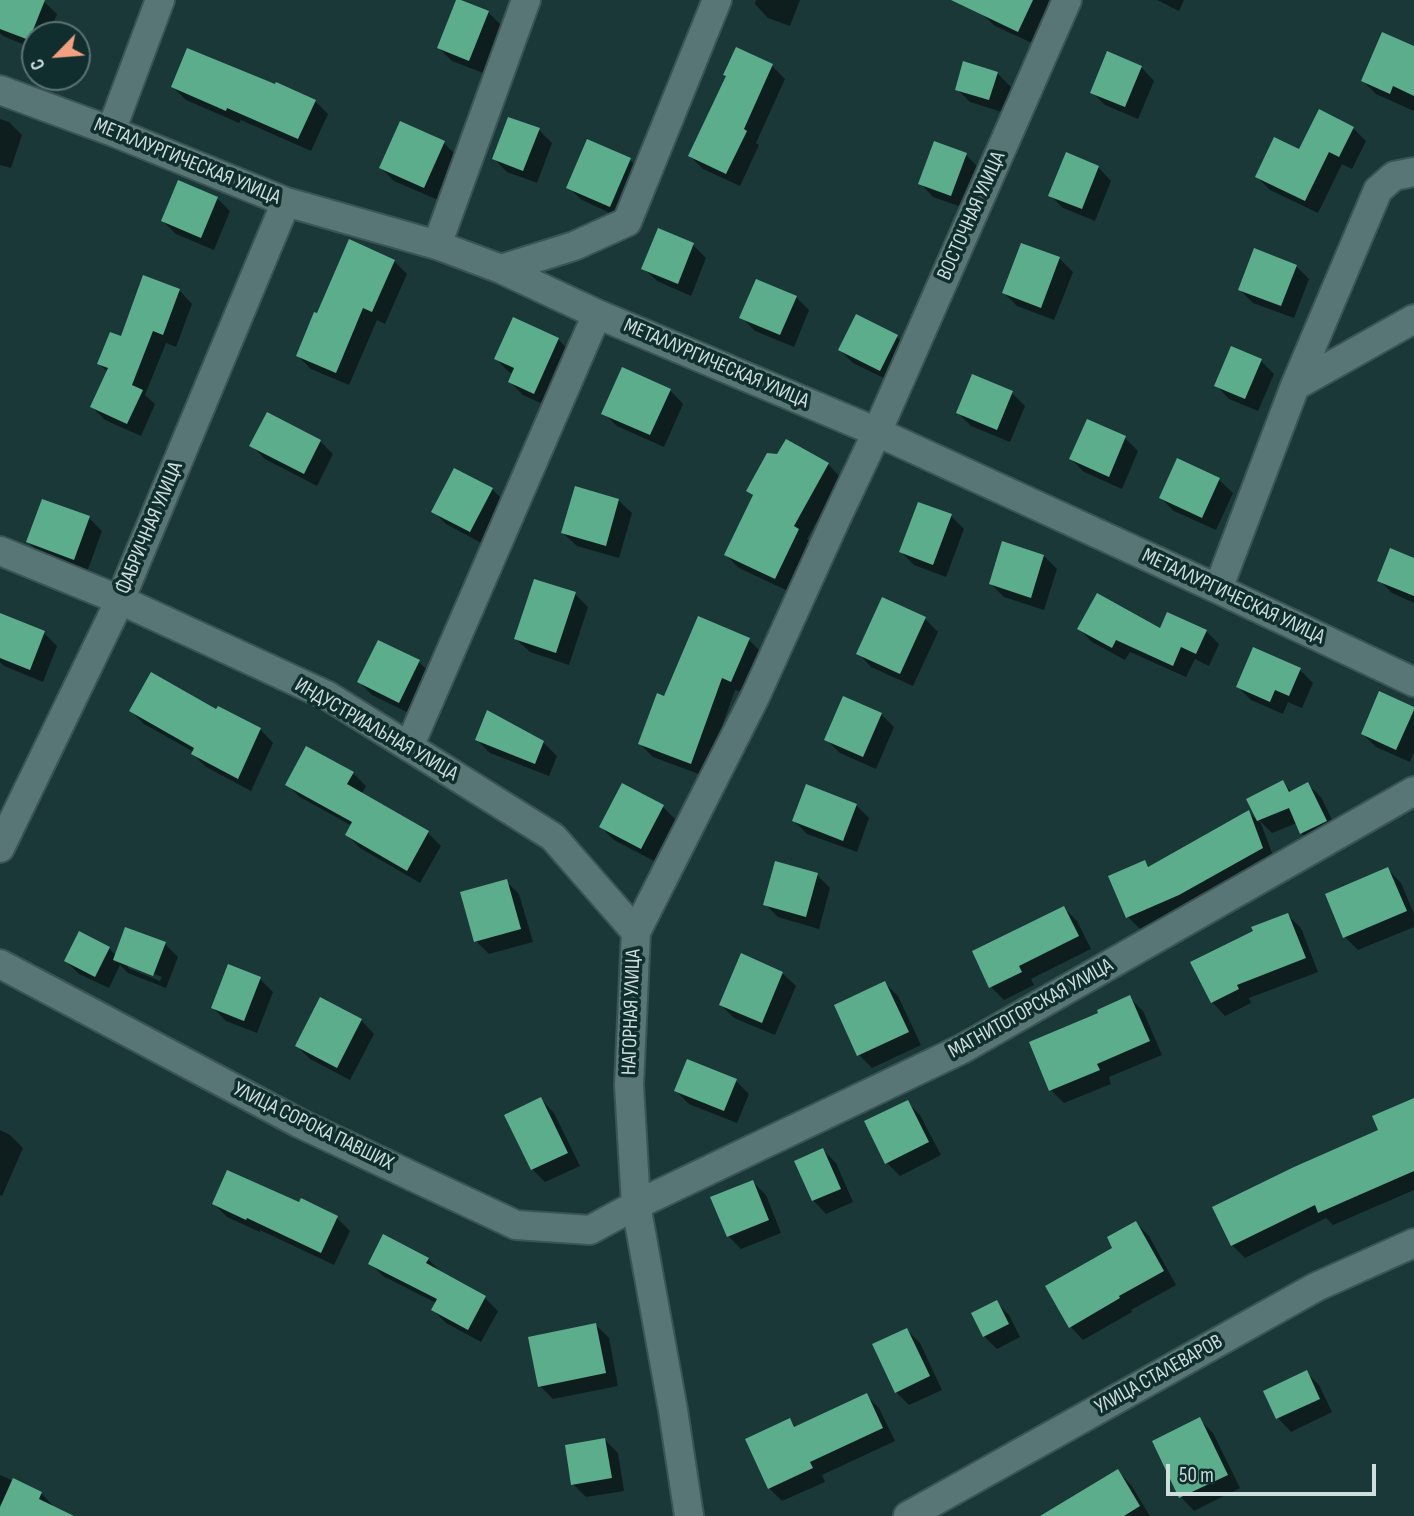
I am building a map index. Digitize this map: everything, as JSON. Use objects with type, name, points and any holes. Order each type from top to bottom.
[{"type":"street","points":[[111,131],[160,0]]},
{"type":"street","points":[[437,244],[526,0]]},
{"type":"street","points":[[501,269],[574,246],[626,222],[717,0]]},
{"type":"street","name":"ВОСТОЧНАЯ УЛИЦА","points":[[877,432],[1067,0]]},
{"type":"street","name":"МЕТАЛЛУРГИЧЕСКАЯ УЛИЦА","points":[[0,90],[111,131],[286,202],[437,244],[501,269],[597,314],[877,432],[1414,682]]},
{"type":"street","points":[[1218,589],[1295,386],[1378,190],[1394,176],[1414,172]]},
{"type":"street","name":"ФАБРИЧНАЯ УЛИЦА","points":[[0,848],[120,600],[286,202]]},
{"type":"street","points":[[410,747],[597,314]]},
{"type":"street","points":[[1295,386],[1414,319]]},
{"type":"street","name":"НАГОРНАЯ УЛИЦА","points":[[689,1516],[636,1205],[629,1085],[636,932],[755,697],[877,432]]},
{"type":"street","name":"ИНДУСТРИАЛЬНАЯ УЛИЦА","points":[[0,551],[120,600],[328,696],[554,837],[636,932]]},
{"type":"street","name":"МАГНИТОГОРСКАЯ УЛИЦА","points":[[636,1205],[962,1049],[1414,791]]},
{"type":"street","name":"УЛИЦА СОРОКА ПАВШИХ","points":[[0,964],[299,1122],[516,1225],[590,1230],[636,1205]]},
{"type":"street","name":"УЛИЦА СТАЛЕВАРОВ","points":[[908,1516],[1316,1287],[1414,1243]]},
{"type":"building","points":[[0,0],[45,0],[37,21],[21,21],[21,37],[0,29]]},
{"type":"building","points":[[456,0],[489,11],[469,61],[437,48]]},
{"type":"building","points":[[951,0],[1033,0],[1018,32]]},
{"type":"building","points":[[1382,32],[1414,46],[1414,96],[1393,86],[1390,94],[1361,81]]},
{"type":"building","points":[[736,47],[773,64],[744,129],[747,131],[726,174],[688,156],[726,76],[723,75]]},
{"type":"building","points":[[187,48],[316,100],[298,139],[171,87]]},
{"type":"building","points":[[1107,51],[1142,66],[1125,107],[1090,93]]},
{"type":"building","points":[[963,61],[998,72],[989,100],[955,90]]},
{"type":"building","points":[[1319,109],[1354,127],[1339,157],[1329,152],[1305,201],[1255,177],[1274,137],[1299,149]]},
{"type":"building","points":[[508,117],[540,128],[523,171],[492,159]]},
{"type":"building","points":[[400,121],[445,141],[424,188],[379,168]]},
{"type":"building","points":[[587,139],[631,158],[610,207],[566,188]]},
{"type":"building","points":[[934,141],[967,153],[951,196],[918,184]]},
{"type":"building","points":[[1066,152],[1099,166],[1082,209],[1048,196]]},
{"type":"building","points":[[178,180],[218,197],[201,238],[161,221]]},
{"type":"building","points":[[658,228],[694,243],[678,284],[641,269]]},
{"type":"building","points":[[349,239],[395,260],[372,312],[363,308],[336,373],[296,356]]},
{"type":"building","points":[[1021,243],[1060,257],[1041,308],[1002,293]]},
{"type":"building","points":[[1254,248],[1297,265],[1281,306],[1238,290]]},
{"type":"building","points":[[143,275],[180,289],[163,335],[153,331],[132,385],[143,390],[127,424],[90,407],[108,368],[97,364],[110,332],[121,336]]},
{"type":"building","points":[[756,279],[797,296],[780,335],[739,318]]},
{"type":"building","points":[[856,314],[898,335],[880,371],[838,350]]},
{"type":"building","points":[[513,317],[559,338],[534,394],[508,382],[514,368],[494,359]]},
{"type":"building","points":[[1231,346],[1262,359],[1245,399],[1214,386]]},
{"type":"building","points":[[622,367],[671,389],[650,435],[601,414]]},
{"type":"building","points":[[972,374],[1013,391],[997,430],[956,413]]},
{"type":"building","points":[[267,412],[321,440],[304,474],[249,446]]},
{"type":"building","points":[[1087,419],[1126,436],[1109,477],[1069,459]]},
{"type":"building","points":[[786,439],[829,463],[794,526],[799,529],[775,579],[724,555],[753,495],[746,491],[767,453],[777,454]]},
{"type":"building","points":[[1177,458],[1220,478],[1202,518],[1159,498]]},
{"type":"building","points":[[454,468],[493,488],[470,532],[431,512]]},
{"type":"building","points":[[575,486],[619,499],[606,546],[561,533]]},
{"type":"building","points":[[42,499],[90,516],[74,560],[26,542]]},
{"type":"building","points":[[918,502],[952,514],[933,565],[899,552]]},
{"type":"building","points":[[1002,541],[1044,555],[1031,598],[989,584]]},
{"type":"building","points":[[1390,548],[1414,558],[1414,596],[1377,581]]},
{"type":"building","points":[[534,579],[576,592],[556,653],[514,639]]},
{"type":"building","points":[[1097,593],[1160,628],[1167,612],[1207,630],[1196,654],[1181,647],[1173,666],[1116,640],[1112,648],[1077,629]]},
{"type":"building","points":[[882,597],[926,617],[900,674],[856,654]]},
{"type":"building","points":[[0,613],[45,631],[30,670],[0,658]]},
{"type":"building","points":[[698,616],[750,638],[731,682],[722,678],[691,764],[638,744],[657,693],[664,696]]},
{"type":"building","points":[[378,640],[420,660],[399,703],[357,682]]},
{"type":"building","points":[[1253,647],[1301,668],[1289,696],[1275,690],[1270,702],[1236,687]]},
{"type":"building","points":[[151,672],[216,709],[218,706],[261,728],[238,779],[191,754],[194,748],[129,711]]},
{"type":"building","points":[[1379,691],[1414,707],[1396,750],[1361,734]]},
{"type":"building","points":[[843,696],[882,713],[863,757],[824,740]]},
{"type":"building","points":[[487,710],[544,741],[535,764],[475,740]]},
{"type":"building","points":[[306,746],[354,772],[347,784],[429,831],[407,871],[345,835],[352,822],[285,785]]},
{"type":"building","points":[[1283,780],[1289,792],[1308,782],[1327,821],[1300,834],[1289,808],[1257,821],[1246,799]]},
{"type":"building","points":[[622,783],[664,805],[641,849],[599,827]]},
{"type":"building","points":[[806,784],[857,804],[843,841],[792,821]]},
{"type":"building","points":[[1249,810],[1263,848],[1179,895],[1126,918],[1108,876],[1145,860],[1148,867]]},
{"type":"building","points":[[775,861],[818,873],[806,917],[763,905]]},
{"type":"building","points":[[1388,867],[1407,911],[1343,938],[1325,894]]},
{"type":"building","points":[[507,879],[521,929],[474,942],[460,892]]},
{"type":"building","points":[[1064,906],[1079,936],[1019,966],[1022,972],[989,988],[972,951]]},
{"type":"building","points":[[1288,913],[1306,958],[1237,985],[1239,989],[1211,1003],[1190,962],[1253,931],[1251,927]]},
{"type":"building","points":[[125,927],[166,942],[153,976],[113,960]]},
{"type":"building","points":[[79,931],[110,947],[95,977],[64,961]]},
{"type":"building","points":[[741,953],[783,972],[762,1023],[719,1005]]},
{"type":"building","points":[[228,964],[261,977],[244,1021],[211,1008]]},
{"type":"building","points":[[885,981],[909,1032],[857,1056],[834,1005]]},
{"type":"building","points":[[1130,995],[1150,1041],[1097,1064],[1100,1070],[1049,1091],[1029,1042],[1098,1013],[1097,1010]]},
{"type":"building","points":[[320,997],[362,1019],[337,1068],[295,1046]]},
{"type":"building","points":[[687,1059],[737,1079],[724,1111],[674,1091]]},
{"type":"building","points":[[541,1097],[568,1153],[531,1170],[504,1115]]},
{"type":"building","points":[[1414,1098],[1414,1171],[1318,1213],[1315,1205],[1231,1246],[1212,1207],[1378,1130],[1372,1116]]},
{"type":"building","points":[[908,1100],[929,1142],[885,1164],[864,1121]]},
{"type":"building","points":[[823,1148],[841,1189],[812,1201],[794,1161]]},
{"type":"building","points":[[227,1170],[299,1202],[301,1198],[338,1216],[321,1253],[212,1204]]},
{"type":"building","points":[[753,1180],[769,1220],[727,1237],[710,1197]]},
{"type":"building","points":[[1136,1221],[1164,1271],[1069,1328],[1045,1286],[1112,1248],[1107,1237]]},
{"type":"building","points":[[383,1234],[429,1258],[426,1263],[486,1296],[468,1330],[431,1310],[437,1299],[368,1264]]},
{"type":"building","points":[[997,1300],[1009,1324],[983,1337],[971,1313]]},
{"type":"building","points":[[596,1323],[606,1373],[538,1387],[528,1337]]},
{"type":"building","points":[[907,1328],[930,1376],[895,1393],[872,1344]]},
{"type":"building","points":[[1307,1370],[1320,1399],[1276,1419],[1263,1391]]},
{"type":"building","points":[[867,1393],[883,1428],[810,1462],[813,1468],[768,1489],[745,1439],[790,1418],[794,1427]]},
{"type":"building","points":[[1200,1417],[1228,1475],[1179,1498],[1152,1441]]},
{"type":"building","points":[[605,1438],[612,1478],[571,1485],[565,1445]]},
{"type":"building","points":[[1118,1469],[1140,1506],[1124,1516],[1040,1516]]},
{"type":"building","points":[[13,1478],[42,1492],[39,1499],[74,1516],[0,1516],[0,1507]]}]
